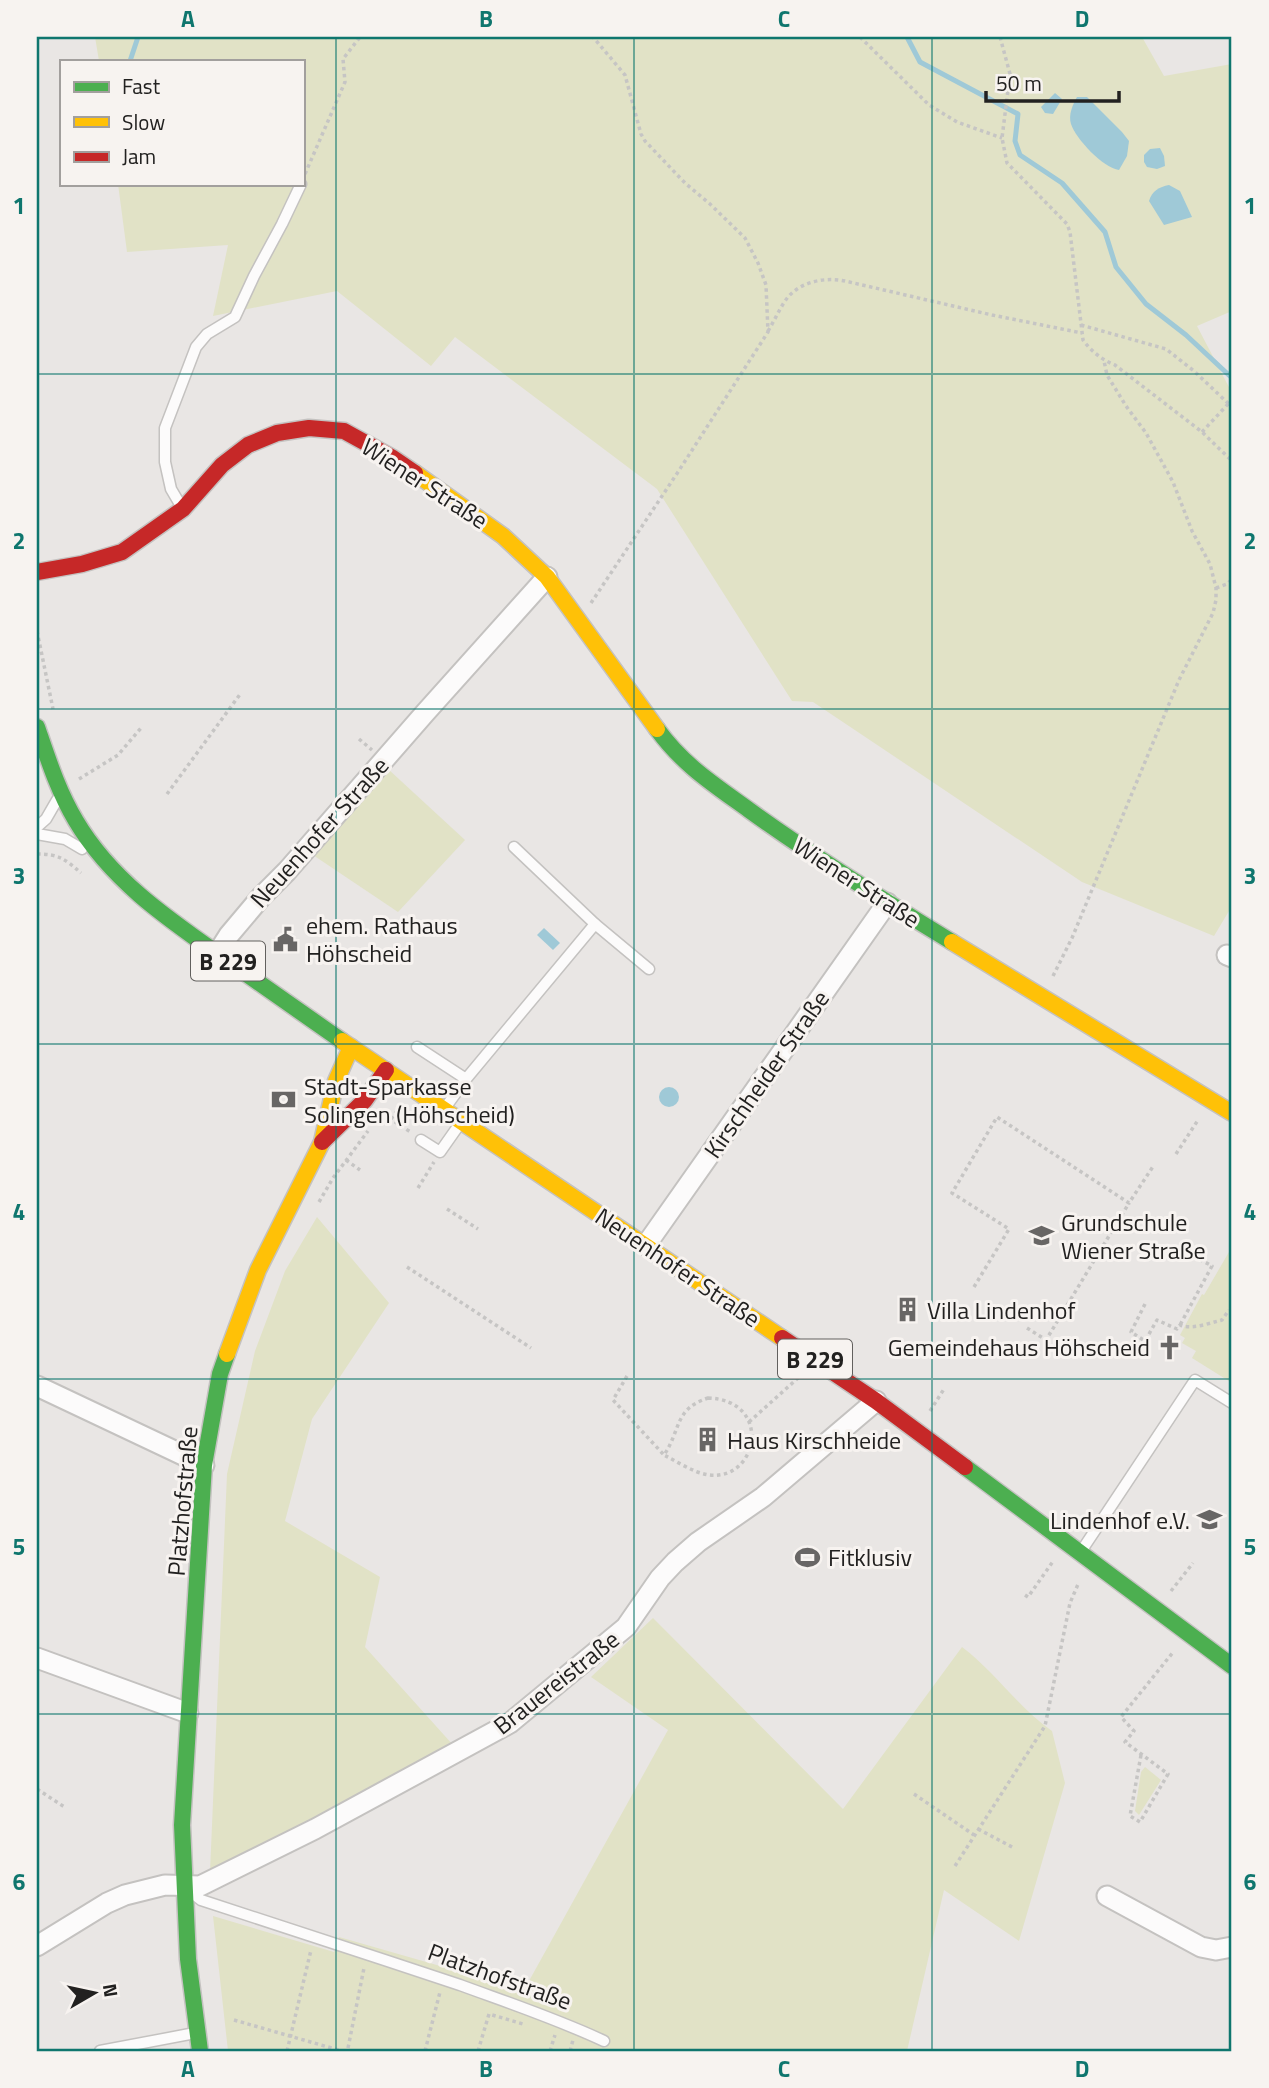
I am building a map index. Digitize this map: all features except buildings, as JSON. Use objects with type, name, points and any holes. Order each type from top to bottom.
[{"type":"main road","name":"Wiener Straße","points":[[37,572],[82,564],[122,552],[183,509],[222,465],[248,445],[264,437],[290,430],[317,428],[344,431],[393,458],[472,512],[518,549],[547,578],[664,739],[686,764],[771,826],[887,903],[1232,1113]]},
{"type":"main road","name":"B 229","points":[[37,727],[60,792]]},
{"type":"main road","name":"Neuenhofer Straße","points":[[60,792],[77,823],[110,868],[141,898],[351,1047],[876,1401],[1232,1666]]},
{"type":"main road","name":"Platzhofstraße","points":[[200,2051],[188,1959],[182,1825],[204,1465],[220,1374],[237,1322],[258,1270],[322,1142],[336,1081],[351,1047]]},
{"type":"main road","name":"Platzhofstraße","points":[[322,1142],[365,1100],[386,1070]]},
{"type":"street","name":"Neuenhofer Straße","points":[[217,954],[261,897],[547,578]]},
{"type":"street","name":"Kirschheider Straße","points":[[646,1245],[887,903]]},
{"type":"street","points":[[37,1387],[204,1465]]},
{"type":"street","name":"Brauereistraße","points":[[37,1946],[107,1903],[125,1895],[165,1885],[200,1886],[315,1829],[510,1723],[626,1627],[660,1578],[675,1562],[698,1542],[763,1497],[876,1401]]},
{"type":"street","points":[[37,1657],[188,1713]]},
{"type":"street","points":[[1107,1896],[1201,1947],[1216,1950],[1232,1947]]},
{"type":"lane","points":[[183,509],[171,489],[165,462],[165,429],[196,347],[207,334],[235,317],[300,186]]},
{"type":"lane","points":[[37,827],[51,811],[60,792]]},
{"type":"lane","points":[[37,834],[65,839],[110,868]]},
{"type":"lane","points":[[514,847],[595,924],[649,969]]},
{"type":"lane","points":[[444,1109],[595,924]]},
{"type":"lane","points":[[417,1047],[466,1079]]},
{"type":"lane","points":[[421,1140],[440,1152],[462,1121]]},
{"type":"lane","points":[[1080,1552],[1195,1380],[1232,1403]]},
{"type":"lane","name":"Platzhofstraße","points":[[183,1887],[201,1900],[471,1989],[563,2022],[604,2041]]},
{"type":"lane","points":[[100,2051],[197,2033]]},
{"type":"path","points":[[304,178],[345,82],[343,60],[360,37]]},
{"type":"path","points":[[593,37],[625,75],[645,141],[685,183],[745,238],[766,285],[768,332]]},
{"type":"path","points":[[860,37],[929,105],[957,122],[1002,138]]},
{"type":"path","points":[[1000,37],[1010,74],[1002,138],[1005,157],[1010,169],[1066,224],[1070,232],[1083,340],[1104,361],[1115,365],[1202,432],[1232,461]]},
{"type":"path","points":[[579,620],[651,515],[789,296],[799,288],[825,278],[845,281],[1082,333]]},
{"type":"path","points":[[1081,325],[1166,349],[1194,370],[1230,405],[1202,432]]},
{"type":"path","points":[[1045,998],[1179,680],[1213,613],[1216,600],[1210,564],[1192,531],[1170,474],[1107,375],[1104,361]]},
{"type":"path","points":[[1216,588],[1232,579]]},
{"type":"path","points":[[167,794],[241,692]]},
{"type":"path","points":[[76,782],[118,755],[141,728]]},
{"type":"path","points":[[362,753],[367,746]]},
{"type":"path","points":[[403,1103],[382,1113],[421,1140]]},
{"type":"path","points":[[974,1287],[1009,1229],[952,1193],[997,1117],[1129,1203]]},
{"type":"path","points":[[1176,1154],[1200,1117]]},
{"type":"path","points":[[314,1212],[346,1160],[374,1122]]},
{"type":"path","points":[[418,1188],[440,1152]]},
{"type":"path","points":[[346,1160],[360,1170]]},
{"type":"path","points":[[1027,1328],[1046,1340],[1154,1165]]},
{"type":"path","points":[[447,1209],[478,1229]]},
{"type":"path","points":[[1145,1304],[1131,1332],[1145,1341],[1157,1320],[1177,1329],[1180,1325],[1212,1266],[1181,1249],[1178,1255]]},
{"type":"path","points":[[407,1267],[531,1348]]},
{"type":"path","points":[[1180,1325],[1183,1328],[1222,1320],[1229,1310]]},
{"type":"path","points":[[749,1422],[802,1375]]},
{"type":"path","points":[[627,1376],[613,1400],[664,1455],[700,1473],[725,1474],[745,1459],[751,1447],[749,1422],[743,1411],[721,1398],[696,1402],[686,1409],[679,1420],[673,1442],[664,1455]]},
{"type":"path","points":[[1025,1595],[1028,1597],[1055,1559]]},
{"type":"path","points":[[1167,1595],[1193,1563]]},
{"type":"path","points":[[955,1866],[1045,1726],[1070,1603],[1081,1577]]},
{"type":"path","points":[[1141,1755],[1130,1816],[1140,1822],[1168,1774],[1125,1742],[1134,1731],[1121,1717],[1178,1647]]},
{"type":"path","points":[[37,1789],[66,1808]]},
{"type":"path","points":[[914,1794],[974,1835]]},
{"type":"path","points":[[978,1829],[1014,1848]]},
{"type":"path","points":[[287,2051],[311,1950]]},
{"type":"path","points":[[234,2020],[342,2051],[350,2050],[364,1968]]},
{"type":"path","points":[[425,2051],[440,1992]]},
{"type":"path","points":[[478,2051],[489,2014],[528,2026]]},
{"type":"path","points":[[550,2051],[555,2033]]},
{"type":"green space","points":[[95,37],[1142,37],[1164,76],[1232,64],[1232,311],[1197,326],[1232,393],[1232,906],[1214,936],[1082,882],[813,702],[792,701],[657,489],[455,337],[431,366],[337,291],[213,316],[228,245],[127,252],[118,186],[304,186],[304,60],[99,60]]},
{"type":"green space","points":[[388,769],[465,840],[398,912],[310,853]]},
{"type":"green space","points":[[317,1217],[389,1303],[312,1419],[285,1521],[380,1577],[365,1647],[453,1745],[218,1871],[210,1872],[227,1474],[255,1351],[285,1271]]},
{"type":"green space","points":[[1229,1252],[1232,1254],[1232,1383],[1192,1358],[1196,1351],[1182,1343],[1185,1338],[1180,1335]]},
{"type":"green space","points":[[653,1618],[843,1809],[962,1647],[974,1657],[1052,1731],[1065,1783],[1019,1941],[944,1890],[907,2051],[228,2051],[213,1916],[334,1952],[339,1937],[524,1990],[668,1730],[591,1677]]},
{"type":"green space","points":[[1145,1767],[1161,1780],[1139,1815],[1135,1811],[1141,1772]]},
{"type":"water","points":[[1055,93],[1062,99],[1053,114],[1045,113],[1041,107]]},
{"type":"water","points":[[1077,97],[1087,97],[1129,141],[1127,156],[1119,170],[1098,159],[1074,130],[1070,117]]},
{"type":"water","points":[[1160,148],[1165,166],[1157,169],[1147,167],[1144,155],[1150,149]]},
{"type":"water","points":[[1169,185],[1180,191],[1192,217],[1164,225],[1149,201],[1156,190]]},
{"type":"water","points":[[544,928],[560,943],[553,950],[537,935]]},
{"type":"water","points":[[669,1087],[676,1090],[679,1097],[676,1104],[669,1107],[662,1104],[659,1097],[662,1090]]},
{"type":"waterway","points":[[130,60],[138,37]]},
{"type":"waterway","points":[[907,37],[920,62],[1018,114],[1015,141],[1020,155],[1062,183],[1105,232],[1116,267],[1146,304],[1186,335],[1232,378]]},
{"type":"traffic: fast","points":[[37,727],[49,763],[76,821],[107,863],[125,882],[185,931],[342,1041]]},
{"type":"traffic: fast","points":[[657,729],[688,764],[723,791],[824,861],[952,942]]},
{"type":"traffic: fast","points":[[200,2051],[188,1959],[182,1825],[204,1465],[220,1374],[227,1354]]},
{"type":"traffic: fast","points":[[965,1467],[1232,1666]]},
{"type":"traffic: slow","points":[[415,473],[503,536],[547,577],[657,729]]},
{"type":"traffic: slow","points":[[952,942],[1232,1113]]},
{"type":"traffic: slow","points":[[342,1041],[782,1338]]},
{"type":"traffic: slow","points":[[227,1354],[258,1270],[322,1142],[336,1081],[351,1047]]},
{"type":"traffic: jam","points":[[37,572],[82,564],[122,552],[183,509],[222,465],[248,445],[277,433],[309,428],[344,431],[415,473]]},
{"type":"traffic: jam","points":[[322,1142],[365,1100],[386,1070]]},
{"type":"traffic: jam","points":[[782,1338],[876,1401],[965,1467]]},
{"type":"place","name":"ehem. Rathaus Höhscheid","points":[[286,939]]},
{"type":"place","name":"Stadt-Sparkasse Solingen (Höhscheid)","points":[[284,1100]]},
{"type":"place","name":"Grundschule Wiener Straße","points":[[1041,1236]]},
{"type":"place","name":"Villa Lindenhof","points":[[907,1310]]},
{"type":"place","name":"Gemeindehaus Höhscheid","points":[[1170,1347]]},
{"type":"place","name":"Haus Kirschheide","points":[[707,1440]]},
{"type":"place","name":"Lindenhof e.V.","points":[[1210,1520]]},
{"type":"place","name":"Fitklusiv","points":[[808,1557]]}]
